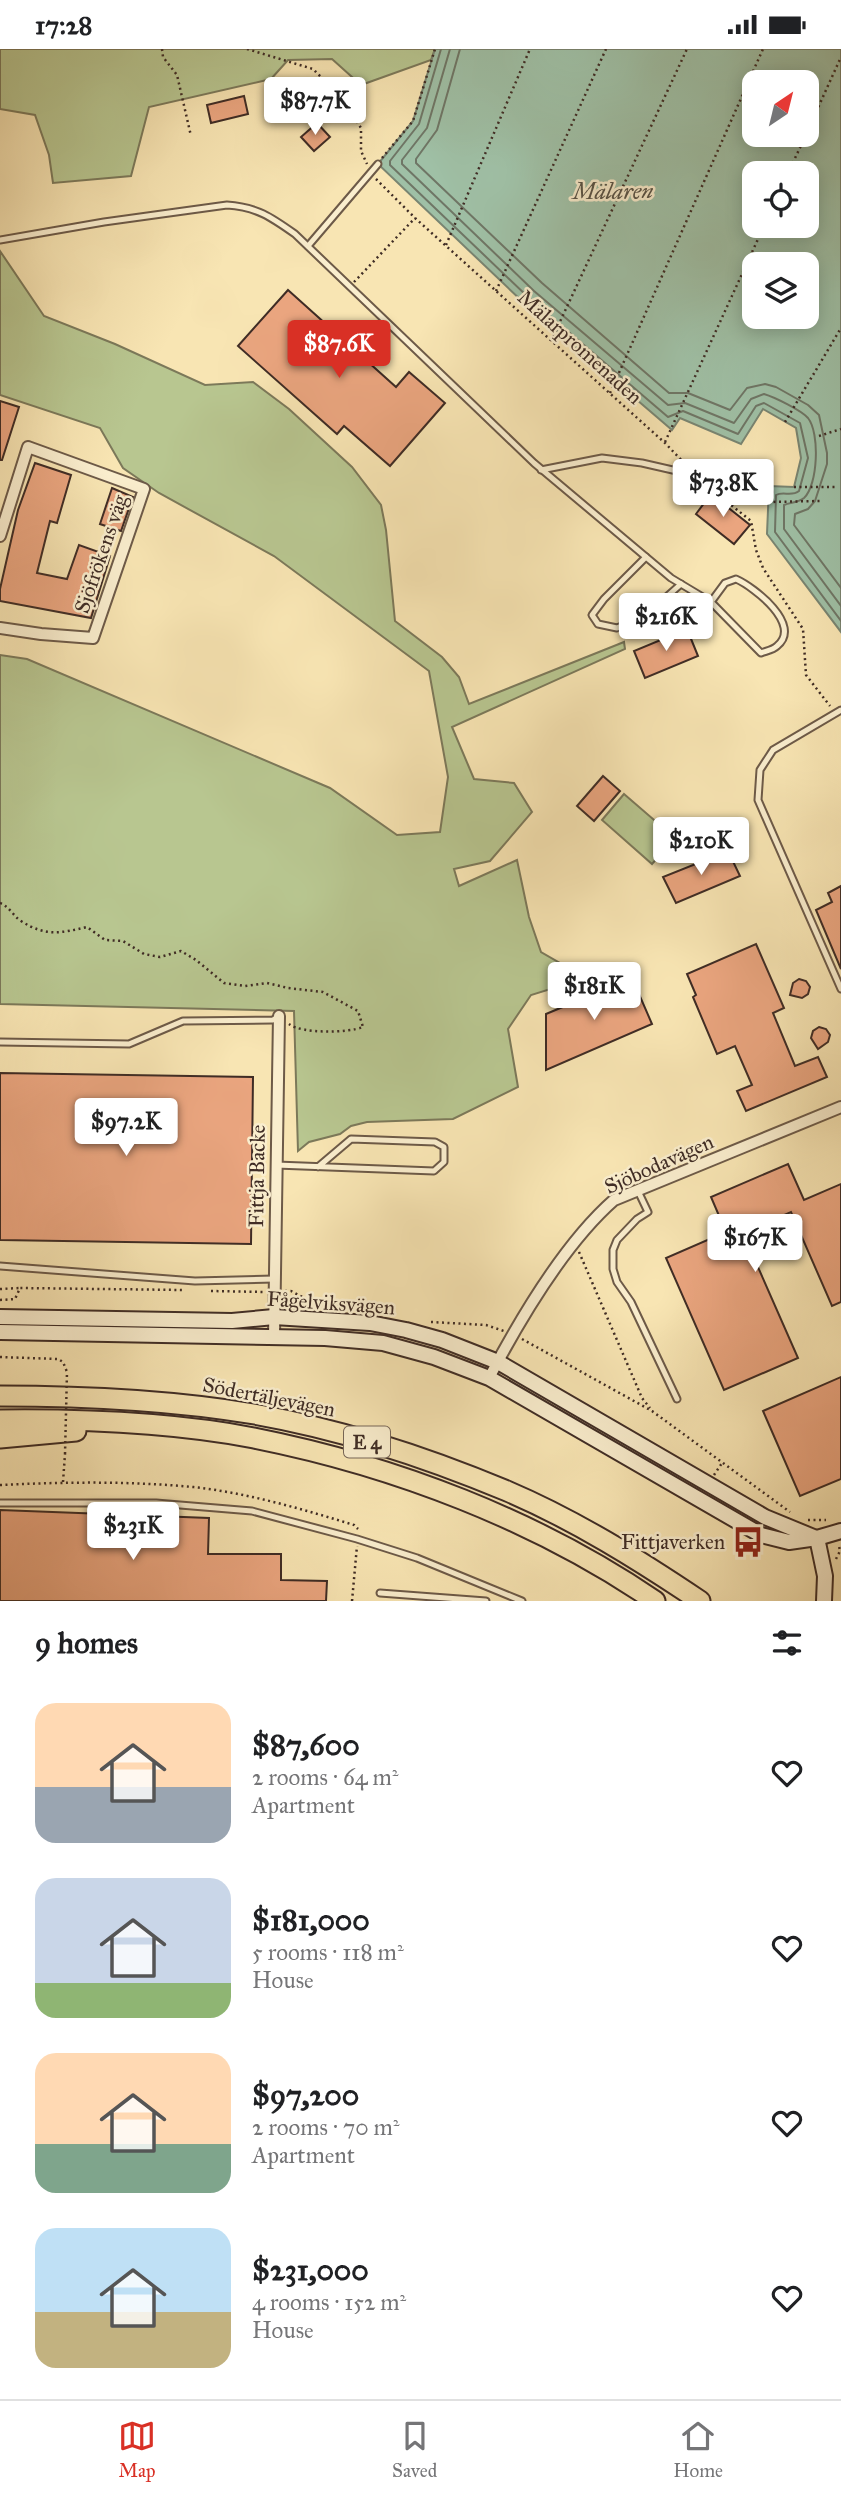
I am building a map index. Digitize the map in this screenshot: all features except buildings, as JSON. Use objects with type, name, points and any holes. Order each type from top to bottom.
[{"type":"highway","name":"Södertäljevägen","points":[[0,1396],[59,1395],[158,1401],[255,1414],[353,1437],[508,1492],[631,1556],[700,1601]]},
{"type":"highway","name":"Södertäljevägen","points":[[0,1420],[58,1419],[153,1425],[253,1438],[348,1461],[426,1485],[496,1514],[565,1547],[628,1582],[655,1601]]},
{"type":"highway","points":[[0,1438],[153,1425]]},
{"type":"main road","name":"Fågelviksvägen","points":[[0,1317],[232,1321],[274,1317],[370,1323],[407,1330],[471,1350],[498,1362],[765,1517],[817,1538]]},
{"type":"main road","name":"Fågelviksvägen","points":[[0,1332],[274,1337],[383,1343],[434,1357],[489,1378],[761,1535],[789,1542],[841,1531]]},
{"type":"main road","points":[[817,1538],[825,1576],[824,1601]]},
{"type":"street","name":"Sjöfrökens väg","points":[[0,536],[28,447],[144,489],[93,638],[0,628]]},
{"type":"street","name":"Fittja Backe","points":[[274,1337],[279,1016]]},
{"type":"street","name":"Sjöbodavägen","points":[[489,1378],[513,1334],[576,1240],[614,1200],[841,1107]]},
{"type":"lane","points":[[307,246],[378,163]]},
{"type":"lane","points":[[0,240],[227,205],[247,206],[266,214],[295,234],[541,470],[646,557],[712,602],[761,653],[777,647],[783,638],[783,622],[762,594],[748,584],[736,579],[725,583],[712,602]]},
{"type":"lane","points":[[541,470],[602,458],[642,463],[769,492]]},
{"type":"lane","points":[[646,557],[604,599],[592,615],[598,624],[617,628],[646,615],[681,583]]},
{"type":"lane","points":[[838,711],[774,750],[760,770],[758,800],[841,989]]},
{"type":"lane","points":[[0,1042],[129,1044],[183,1021],[272,1020],[279,1016]]},
{"type":"lane","points":[[276,1165],[318,1167],[434,1171],[444,1162],[444,1147],[435,1142],[351,1139],[318,1167]]},
{"type":"lane","points":[[638,1191],[648,1212],[637,1219],[617,1240],[612,1250],[613,1269],[617,1282],[631,1302],[677,1399]]},
{"type":"lane","points":[[0,1266],[195,1282],[274,1279]]},
{"type":"lane","points":[[0,1503],[156,1503],[252,1511],[417,1558],[522,1601]]},
{"type":"lane","points":[[380,1593],[486,1601]]},
{"type":"path","points":[[162,49],[163,57],[177,75],[191,136]]},
{"type":"path","name":"Mälarpromenaden","points":[[247,49],[313,69],[344,100],[361,128],[361,151],[371,172],[415,218],[665,443],[695,475],[751,521],[756,550],[763,568],[803,629],[806,675],[838,711]]},
{"type":"path","points":[[378,163],[413,121],[435,49]]},
{"type":"path","points":[[446,246],[530,49]]},
{"type":"path","points":[[495,292],[606,49]]},
{"type":"path","points":[[551,342],[687,49]]},
{"type":"path","points":[[610,393],[762,49]]},
{"type":"path","points":[[819,105],[841,57]]},
{"type":"path","points":[[350,287],[415,218]]},
{"type":"path","points":[[665,443],[759,238]]},
{"type":"path","points":[[785,422],[841,328]]},
{"type":"path","points":[[819,436],[841,429]]},
{"type":"path","points":[[794,487],[838,487]]},
{"type":"path","points":[[768,502],[820,501]]},
{"type":"path","points":[[0,903],[8,907],[18,920],[39,930],[57,934],[87,927],[105,940],[123,941],[144,954],[160,957],[181,951],[224,983],[245,986],[267,983],[323,992],[358,1011],[363,1027],[345,1031],[296,1029],[279,1016]]},
{"type":"path","points":[[576,1240],[642,1398],[652,1411]]},
{"type":"path","points":[[0,1289],[20,1288]]},
{"type":"path","points":[[0,1357],[58,1359],[62,1362],[67,1372],[63,1482]]},
{"type":"path","points":[[718,1478],[714,1476],[722,1463]]},
{"type":"path","points":[[0,1485],[63,1482],[193,1487],[252,1497],[354,1525],[358,1529],[352,1601]]},
{"type":"shaded area","points":[[0,49],[435,49],[431,60],[361,85],[332,59],[288,60],[271,79],[149,107],[131,176],[53,183],[49,155],[35,115],[0,109]]},
{"type":"shaded area","points":[[0,251],[44,316],[115,344],[205,385],[253,382],[289,409],[352,467],[381,505],[395,621],[442,657],[459,677],[469,704],[624,642],[625,649],[452,727],[474,779],[514,783],[532,812],[490,861],[454,869],[459,886],[517,860],[529,917],[541,952],[586,978],[531,995],[508,1029],[518,1087],[453,1119],[367,1122],[351,1126],[340,1134],[309,1142],[298,1151],[294,1011],[0,1004],[0,655],[27,659],[330,788],[397,835],[440,832],[448,777],[429,671],[274,556],[159,493],[123,468],[100,428],[0,395]]},
{"type":"shaded area","points":[[624,794],[675,838],[652,864],[602,820]]},
{"type":"water","name":"Mälaren","points":[[435,49],[841,49],[841,632],[767,534],[769,486],[794,487],[801,458],[796,428],[763,409],[741,444],[680,418],[672,430],[524,303],[378,164],[413,121]]},
{"type":"place","name":"Fittjaverken","points":[[748,1542]]}]
